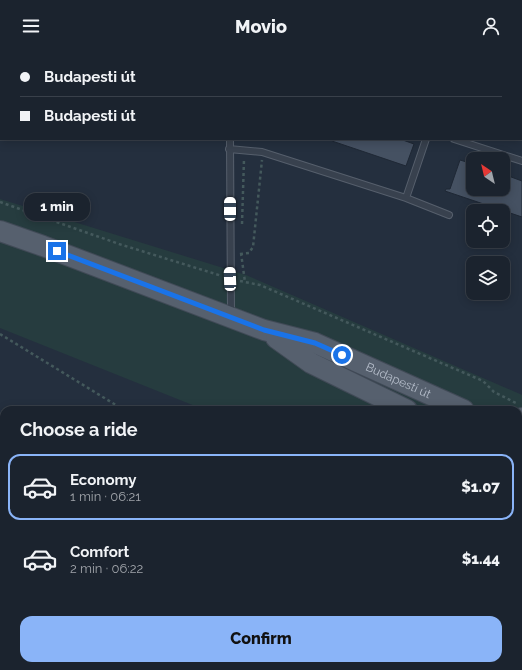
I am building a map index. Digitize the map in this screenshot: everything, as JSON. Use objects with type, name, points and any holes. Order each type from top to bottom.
[{"type":"main road","name":"Budapesti út","points":[[0,231],[264,330],[315,343],[455,406]]},
{"type":"main road","name":"Budapesti út","points":[[264,330],[311,363],[399,406]]},
{"type":"lane","points":[[230,140],[231,317]]},
{"type":"lane","points":[[406,198],[426,140]]},
{"type":"lane","points":[[457,140],[522,161]]},
{"type":"lane","points":[[230,149],[262,152],[406,198],[449,215]]},
{"type":"path","points":[[230,254],[249,253],[253,247],[262,152]]},
{"type":"path","points":[[242,227],[244,155]]},
{"type":"path","points":[[0,202],[120,244],[230,279],[260,285],[483,381],[494,392],[515,403],[522,401]]},
{"type":"path","points":[[241,253],[245,282]]},
{"type":"path","points":[[0,334],[117,406]]},
{"type":"green space","points":[[0,199],[246,275],[522,395],[522,406],[195,406],[0,328]]},
{"type":"building","points":[[403,140],[414,144],[406,166],[332,141]]},
{"type":"building","points":[[460,160],[466,162],[466,196],[510,196],[510,177],[522,181],[522,217],[510,213],[510,204],[484,204],[445,191],[446,189],[450,189]]},
{"type":"route","points":[[57,251],[264,330],[315,343],[342,355]]}]
